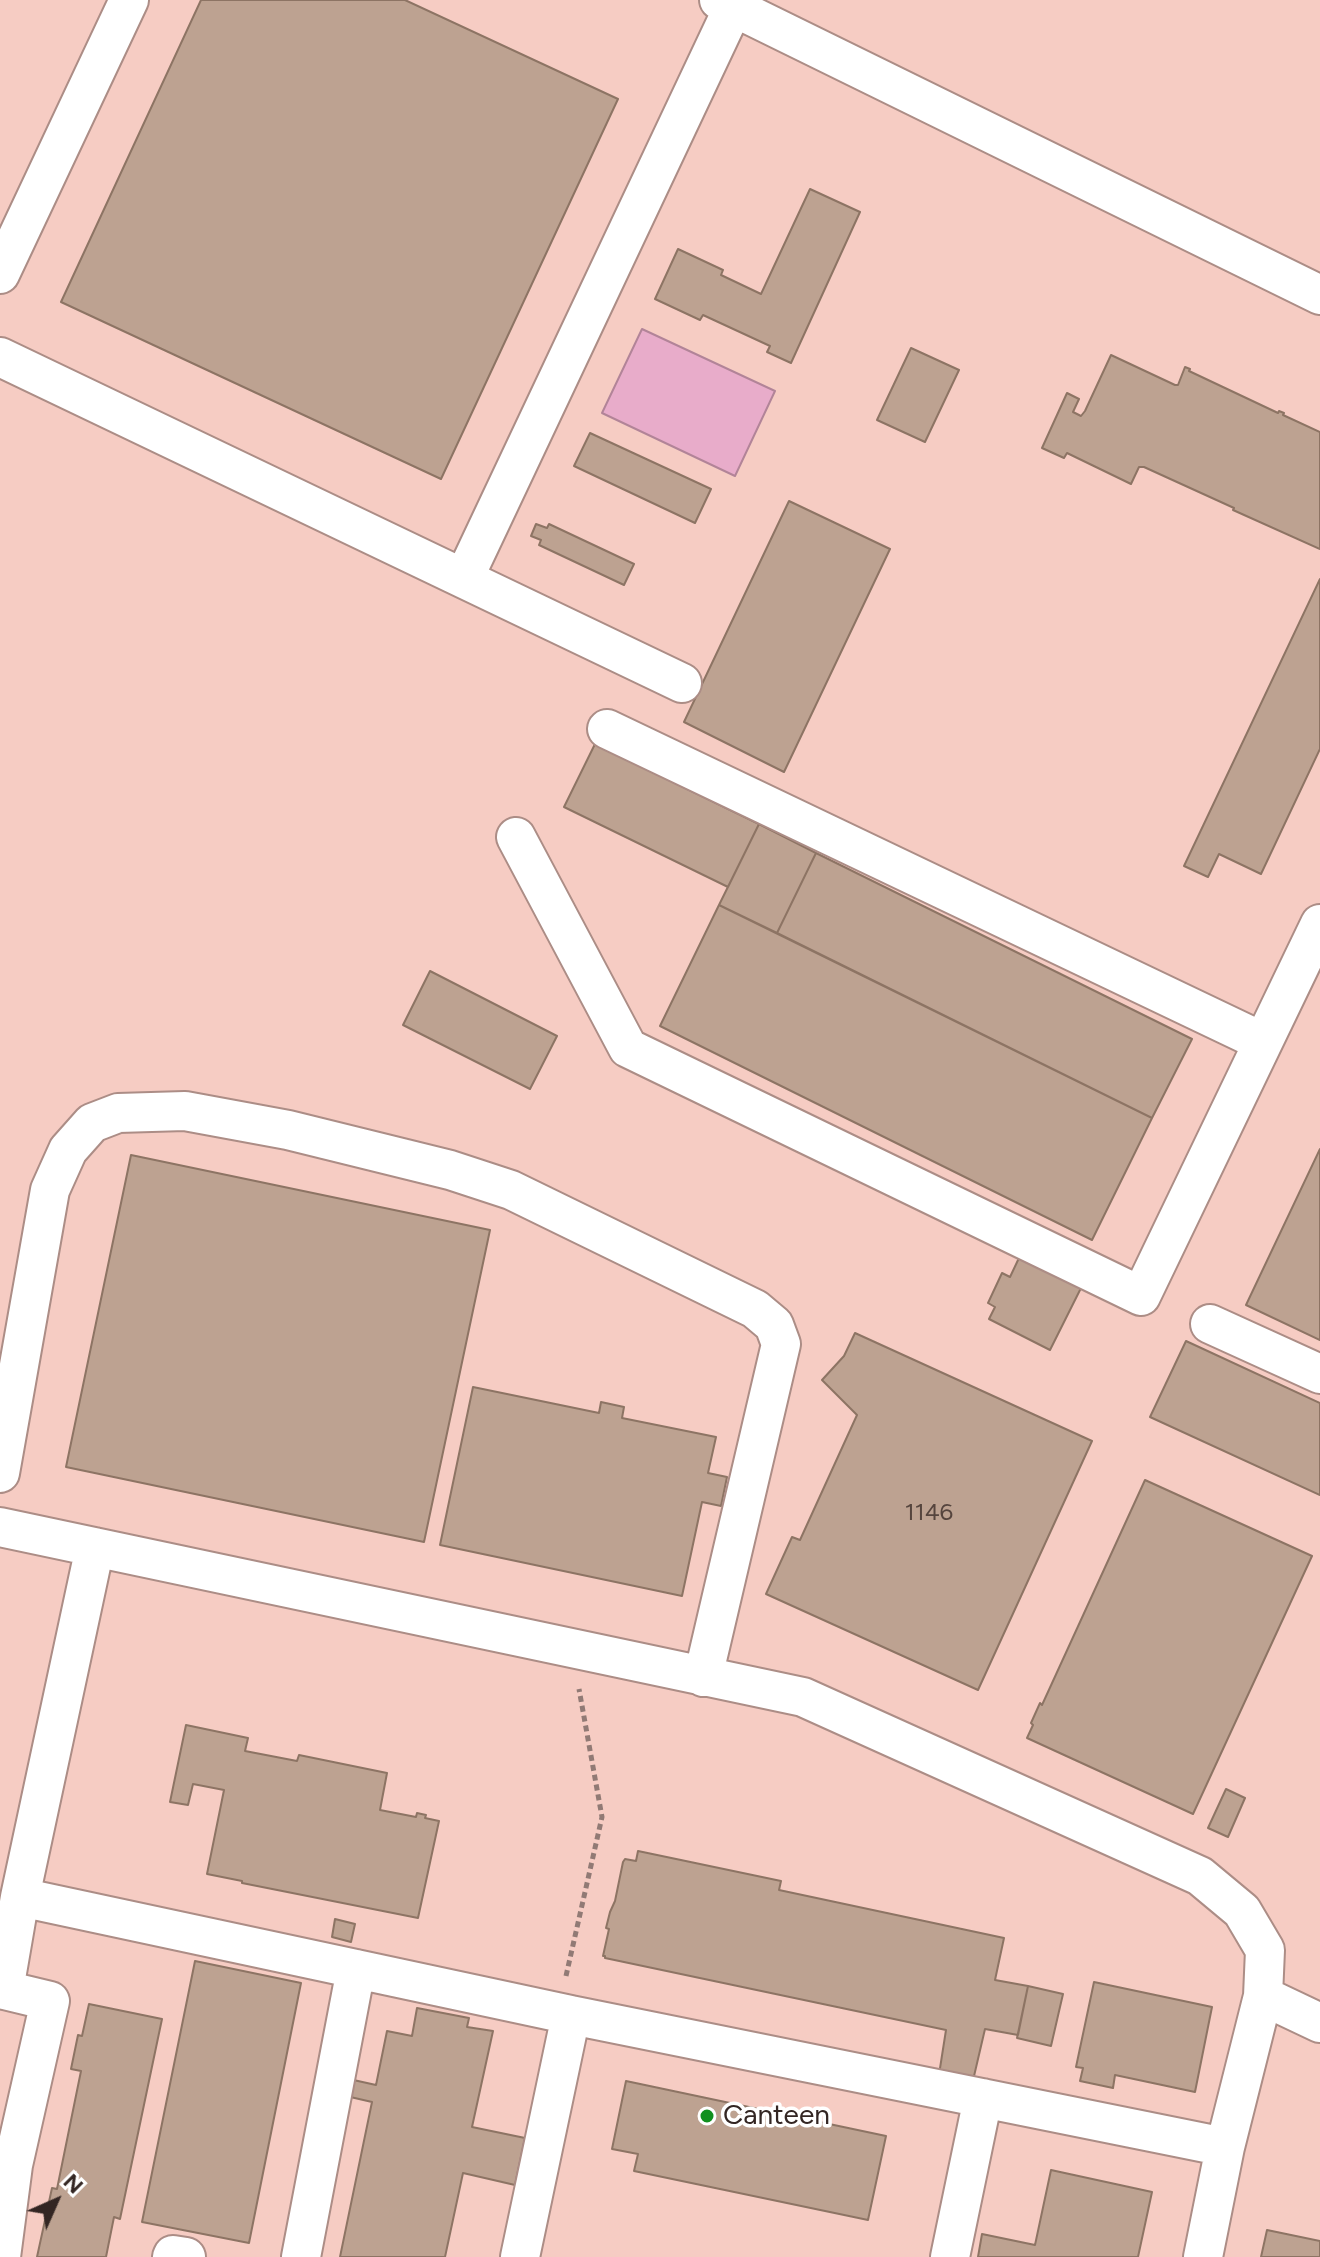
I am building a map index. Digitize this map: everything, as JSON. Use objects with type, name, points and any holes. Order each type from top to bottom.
[{"type":"lane","points":[[0,274],[129,0]]},
{"type":"lane","points":[[464,578],[726,4],[1320,295]]},
{"type":"lane","points":[[0,357],[682,683]]},
{"type":"lane","points":[[607,729],[1263,1042]]},
{"type":"lane","points":[[516,837],[628,1048],[1141,1296],[1320,924]]},
{"type":"lane","points":[[0,1473],[50,1190],[68,1150],[92,1123],[118,1113],[185,1111],[288,1130],[450,1170],[525,1197],[755,1309],[774,1325],[781,1344],[703,1677]]},
{"type":"lane","points":[[1210,1324],[1320,1374]]},
{"type":"lane","points":[[0,1527],[803,1697],[1200,1876],[1242,1911],[1265,1950],[1263,1996],[1225,2147],[1203,2257]]},
{"type":"lane","points":[[1,2257],[6,2163],[50,2001],[2,1990],[95,1547]]},
{"type":"lane","points":[[20,1897],[564,2014],[1225,2147]]},
{"type":"lane","points":[[301,2257],[356,1969]]},
{"type":"lane","points":[[1263,1996],[1320,2023]]},
{"type":"lane","points":[[520,2257],[564,2014]]},
{"type":"lane","points":[[950,2257],[983,2098]]},
{"type":"lane","points":[[172,2257],[186,2257]]},
{"type":"path","points":[[564,2014],[602,1817],[571,1648]]},
{"type":"shaded area","points":[[0,0],[1320,0],[1320,2257],[0,2257]]},
{"type":"shaded area","points":[[642,329],[775,391],[735,476],[602,413]]},
{"type":"building","points":[[201,0],[405,0],[618,99],[441,479],[61,302]]},
{"type":"building","points":[[810,189],[860,212],[791,363],[767,352],[770,346],[703,315],[700,320],[655,299],[678,249],[723,270],[721,275],[761,294]]},
{"type":"building","points":[[911,348],[959,370],[925,442],[877,420]]},
{"type":"building","points":[[1111,355],[1175,385],[1178,385],[1185,367],[1320,432],[1320,549],[1144,467],[1139,467],[1131,484],[1067,453],[1064,458],[1042,448],[1067,393],[1079,399],[1073,412],[1081,416]]},
{"type":"building","points":[[590,433],[711,489],[695,523],[574,466]]},
{"type":"building","points":[[789,501],[890,549],[784,772],[684,722]]},
{"type":"building","points":[[536,524],[547,528],[549,524],[634,564],[624,585],[539,545],[541,540],[531,536]]},
{"type":"building","points":[[1320,579],[1320,749],[1261,874],[1219,854],[1208,877],[1184,866]]},
{"type":"building","points":[[595,744],[759,824],[728,887],[564,807]]},
{"type":"building","points":[[759,824],[816,853],[777,933],[719,905]]},
{"type":"building","points":[[816,853],[1192,1039],[1152,1118],[777,933]]},
{"type":"building","points":[[719,905],[1152,1118],[1092,1240],[660,1026]]},
{"type":"building","points":[[430,971],[557,1036],[530,1089],[403,1025]]},
{"type":"building","points":[[1320,1149],[1320,1340],[1246,1305]]},
{"type":"building","points":[[131,1155],[490,1230],[424,1542],[66,1467]]},
{"type":"building","points":[[1019,1258],[1081,1288],[1050,1350],[989,1319],[995,1307],[988,1303],[1002,1273],[1010,1277]]},
{"type":"building","points":[[855,1333],[1092,1441],[978,1690],[766,1594],[792,1537],[800,1540],[857,1415],[822,1380],[844,1356]]},
{"type":"building","points":[[1186,1341],[1320,1403],[1320,1495],[1150,1417]]},
{"type":"building","points":[[473,1387],[599,1413],[601,1402],[624,1407],[622,1418],[716,1437],[708,1473],[727,1477],[721,1506],[702,1502],[682,1596],[440,1545]]},
{"type":"building","points":[[1145,1480],[1312,1556],[1193,1814],[1027,1738],[1040,1703],[1042,1705]]},
{"type":"building","points":[[186,1725],[248,1738],[245,1751],[297,1761],[299,1755],[387,1773],[380,1810],[416,1817],[417,1813],[439,1821],[418,1918],[207,1874],[224,1790],[193,1784],[188,1805],[170,1802]]},
{"type":"building","points":[[1226,1789],[1245,1798],[1228,1837],[1208,1828]]},
{"type":"building","points":[[638,1851],[781,1881],[779,1890],[1004,1938],[995,1980],[1028,1986],[1018,2035],[985,2029],[971,2089],[938,2081],[946,2030],[605,1958],[609,1929],[606,1928],[623,1862],[625,1859],[636,1861]]},
{"type":"building","points":[[335,1919],[355,1924],[351,1942],[332,1937]]},
{"type":"building","points":[[195,1961],[301,1983],[249,2243],[142,2222]]},
{"type":"building","points":[[1094,1982],[1212,2007],[1195,2092],[1115,2075],[1113,2088],[1080,2081],[1083,2068],[1076,2067]]},
{"type":"building","points":[[1028,1986],[1063,1994],[1051,2046],[1017,2038]]},
{"type":"building","points":[[89,2004],[162,2019],[120,2219],[114,2217],[106,2257],[37,2257],[52,2188],[57,2189],[81,2071],[71,2069]]},
{"type":"building","points":[[417,2008],[469,2018],[467,2027],[493,2031],[472,2127],[525,2138],[515,2185],[463,2173],[445,2257],[340,2257],[372,2102],[346,2096],[349,2079],[376,2085],[387,2031],[412,2036]]},
{"type":"building","points":[[626,2081],[886,2136],[868,2220],[634,2171],[638,2154],[612,2149]]},
{"type":"building","points":[[1051,2170],[1152,2192],[1138,2257],[978,2257],[982,2234],[1035,2245]]},
{"type":"building","points":[[1267,2230],[1320,2241],[1320,2257],[1261,2257]]},
{"type":"place","name":"Canteen","points":[[707,2116]]}]
